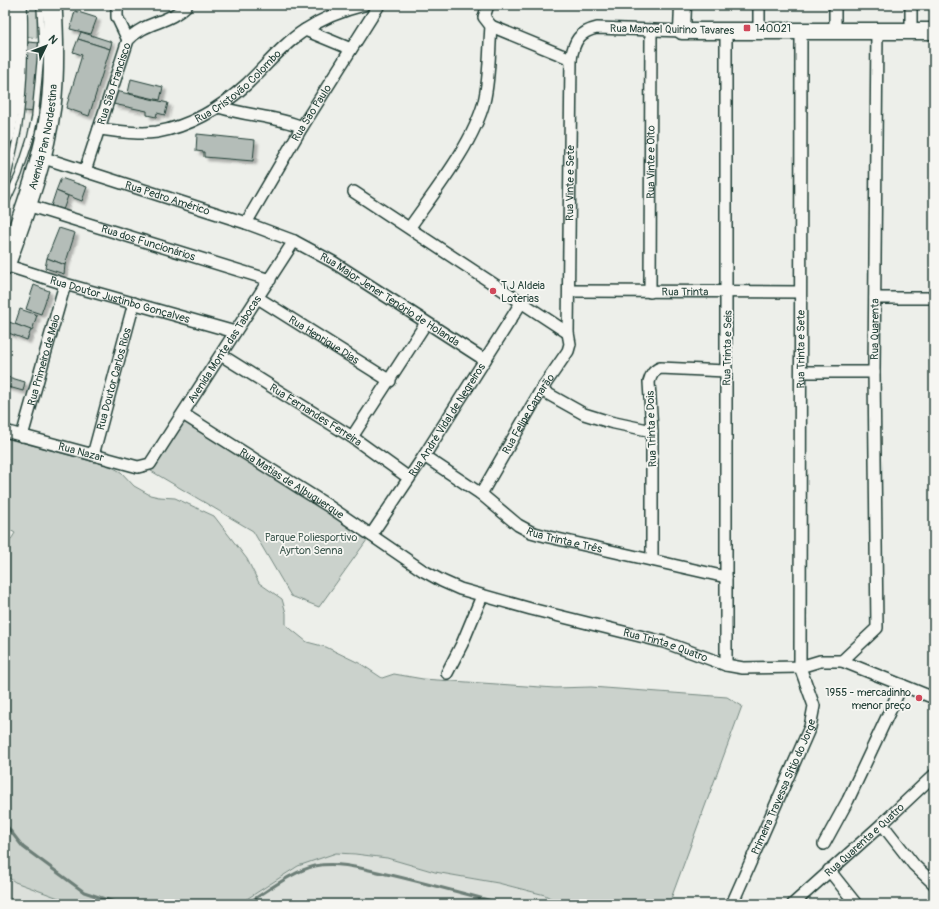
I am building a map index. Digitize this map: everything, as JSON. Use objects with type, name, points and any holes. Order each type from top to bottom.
[{"type":"highway","points":[[5,135],[11,103],[15,64],[12,5]]},
{"type":"highway","name":"Avenida Pan Nordestina","points":[[5,265],[27,205],[41,157],[51,106],[54,53],[52,5]]},
{"type":"main road","points":[[682,31],[683,5]]},
{"type":"main road","name":"Rua Manoel Quirino Tavares","points":[[682,31],[934,31]]},
{"type":"street","points":[[117,5],[117,16],[128,40]]},
{"type":"street","name":"Rua São Francisco","points":[[85,171],[128,40],[136,31],[143,27],[173,17],[187,5]]},
{"type":"street","name":"Rua Cristovão Colombo","points":[[99,129],[134,133],[156,132],[176,127],[219,107],[305,30],[331,16],[364,5]]},
{"type":"street","name":"Rua São Paulo","points":[[246,223],[302,127],[379,5]]},
{"type":"street","points":[[488,5],[484,17],[491,26],[571,59]]},
{"type":"street","points":[[759,5],[759,30]]},
{"type":"street","points":[[835,32],[836,5]]},
{"type":"street","points":[[911,5],[911,31]]},
{"type":"street","points":[[410,228],[454,162],[477,123],[484,101],[489,71],[491,26]]},
{"type":"street","name":"Rua Manoel Quirino Tavares","points":[[579,36],[586,31],[598,28],[682,31]]},
{"type":"street","points":[[305,30],[351,49]]},
{"type":"street","name":"Rua Trinta e Sete","points":[[800,667],[801,30]]},
{"type":"street","name":"Rua Vinte e Oito","points":[[650,292],[651,31]]},
{"type":"street","name":"Rua Trinta e Seis","points":[[726,31],[725,192],[728,293],[726,371],[726,665]]},
{"type":"street","name":"Rua Quarenta","points":[[842,661],[877,628],[874,372],[878,31]]},
{"type":"street","name":"Rua Vinte e Sete","points":[[568,333],[570,291],[571,59],[574,43],[579,36]]},
{"type":"street","points":[[219,107],[248,115],[289,122],[302,127]]},
{"type":"street","name":"Rua Pedro Américo","points":[[41,157],[246,223],[294,241]]},
{"type":"street","points":[[354,192],[568,333]]},
{"type":"street","name":"Rua dos Funcionários","points":[[27,205],[270,280]]},
{"type":"street","name":"Avenida Monte das Tabocas","points":[[155,458],[294,241]]},
{"type":"street","name":"Rua Major Jener Tenório de Holanda","points":[[294,241],[333,262],[485,360]]},
{"type":"street","name":"Rua Doutor Justinbo Gonçalves","points":[[5,265],[65,284],[235,332]]},
{"type":"street","name":"Rua Primeiro de Maio","points":[[22,436],[65,284]]},
{"type":"street","name":"Rua Trinta","points":[[570,291],[728,293],[800,292]]},
{"type":"street","name":"Rua Henrique Dias","points":[[258,298],[390,381]]},
{"type":"street","points":[[876,298],[934,298]]},
{"type":"street","name":"Rua Doutor Carlos Rios","points":[[92,455],[134,303]]},
{"type":"street","name":"Rua André Vidal de Negreiros","points":[[371,535],[410,478],[522,303]]},
{"type":"street","points":[[352,437],[390,381],[426,323]]},
{"type":"street","name":"Rua Felipe Camarão","points":[[481,494],[542,390],[568,351],[570,344],[568,333]]},
{"type":"street","name":"Rua Fernandes Ferreira","points":[[221,355],[352,437],[410,478]]},
{"type":"street","name":"Rua Trinta e Dois","points":[[652,560],[652,430],[649,382],[655,370],[660,368],[726,371]]},
{"type":"street","points":[[801,372],[874,372]]},
{"type":"street","points":[[542,390],[584,414],[610,422],[652,430]]},
{"type":"street","name":"Rua Matias de Albuquerque","points":[[183,414],[327,505],[442,581],[482,596],[531,609]]},
{"type":"street","name":"Rua Nazar","points":[[5,431],[138,467],[150,464],[155,458]]},
{"type":"street","name":"Rua Trinta e Três","points":[[424,456],[481,494],[518,525],[531,532],[549,538],[726,577]]},
{"type":"street","points":[[447,673],[462,644],[482,596]]},
{"type":"street","name":"Rua Trinta e Quatro","points":[[531,609],[664,642],[726,665],[750,668],[800,667],[820,661],[842,661]]},
{"type":"street","points":[[842,661],[934,698]]},
{"type":"street","name":"Primeira Travessa Sítio do Jorge","points":[[732,904],[807,734],[814,713],[814,706],[800,667]]},
{"type":"street","points":[[824,844],[848,800],[902,685]]},
{"type":"street","name":"Rua Quarenta e Quatro","points":[[793,904],[829,870],[882,824],[934,774]]},
{"type":"street","points":[[882,824],[914,865],[934,884]]},
{"type":"street","points":[[829,870],[856,904]]},
{"type":"lane","points":[[5,190],[18,130],[22,100],[25,36],[24,5]]},
{"type":"lane","points":[[5,205],[19,174],[30,140],[35,117],[42,42],[40,5]]},
{"type":"shaded area","points":[[336,853],[387,858],[435,872],[498,883],[545,895],[562,904],[239,904],[298,866]]},
{"type":"shaded area","points":[[5,875],[15,882],[75,904],[5,904]]},
{"type":"green space","points":[[24,5],[37,5],[37,38],[25,36]]},
{"type":"green space","name":"Parque Poliesportivo Ayrton Senna","points":[[183,410],[372,533],[319,607],[291,596],[253,531],[146,468]]},
{"type":"green space","points":[[5,438],[110,466],[121,472],[134,486],[150,495],[175,498],[214,516],[247,559],[259,583],[282,599],[286,613],[286,625],[307,642],[326,647],[361,664],[382,678],[394,674],[423,679],[555,688],[591,687],[727,697],[742,706],[669,904],[561,904],[545,895],[498,883],[435,872],[387,858],[336,853],[298,866],[239,904],[75,904],[15,882],[5,875],[5,549],[15,533],[5,527]]},
{"type":"building","points":[[75,11],[97,18],[91,34],[70,29]]},
{"type":"building","points":[[81,32],[112,42],[110,49],[78,39]]},
{"type":"building","points":[[78,39],[110,49],[89,116],[66,108],[82,55],[73,52]]},
{"type":"building","points":[[28,42],[40,43],[35,112],[23,111]]},
{"type":"building","points":[[131,79],[163,87],[160,100],[128,93]]},
{"type":"building","points":[[116,91],[168,103],[165,115],[157,113],[156,117],[147,115],[147,111],[113,104]]},
{"type":"building","points":[[197,134],[255,140],[253,161],[204,157],[204,152],[196,151]]},
{"type":"building","points":[[61,178],[87,187],[82,201],[56,191]]},
{"type":"building","points":[[56,191],[68,196],[62,213],[50,209]]},
{"type":"building","points":[[59,228],[75,233],[65,265],[47,258]]},
{"type":"building","points":[[47,258],[65,265],[64,274],[45,268]]},
{"type":"building","points":[[34,285],[49,291],[41,314],[26,309]]},
{"type":"building","points":[[20,309],[37,315],[32,331],[15,324]]},
{"type":"building","points":[[9,322],[31,330],[27,340],[6,332]]},
{"type":"building","points":[[5,376],[25,382],[23,391],[5,386]]},
{"type":"waterway","points":[[5,824],[23,847],[84,892],[120,904]]},
{"type":"waterway","points":[[246,904],[298,872],[315,866],[324,865],[344,865],[391,875],[503,904]]},
{"type":"place","name":"140021","points":[[747,28]]},
{"type":"place","name":"T J Aldeia Loterias","points":[[493,291]]},
{"type":"place","name":"1955 - mercadinho menor preço","points":[[919,698]]}]
